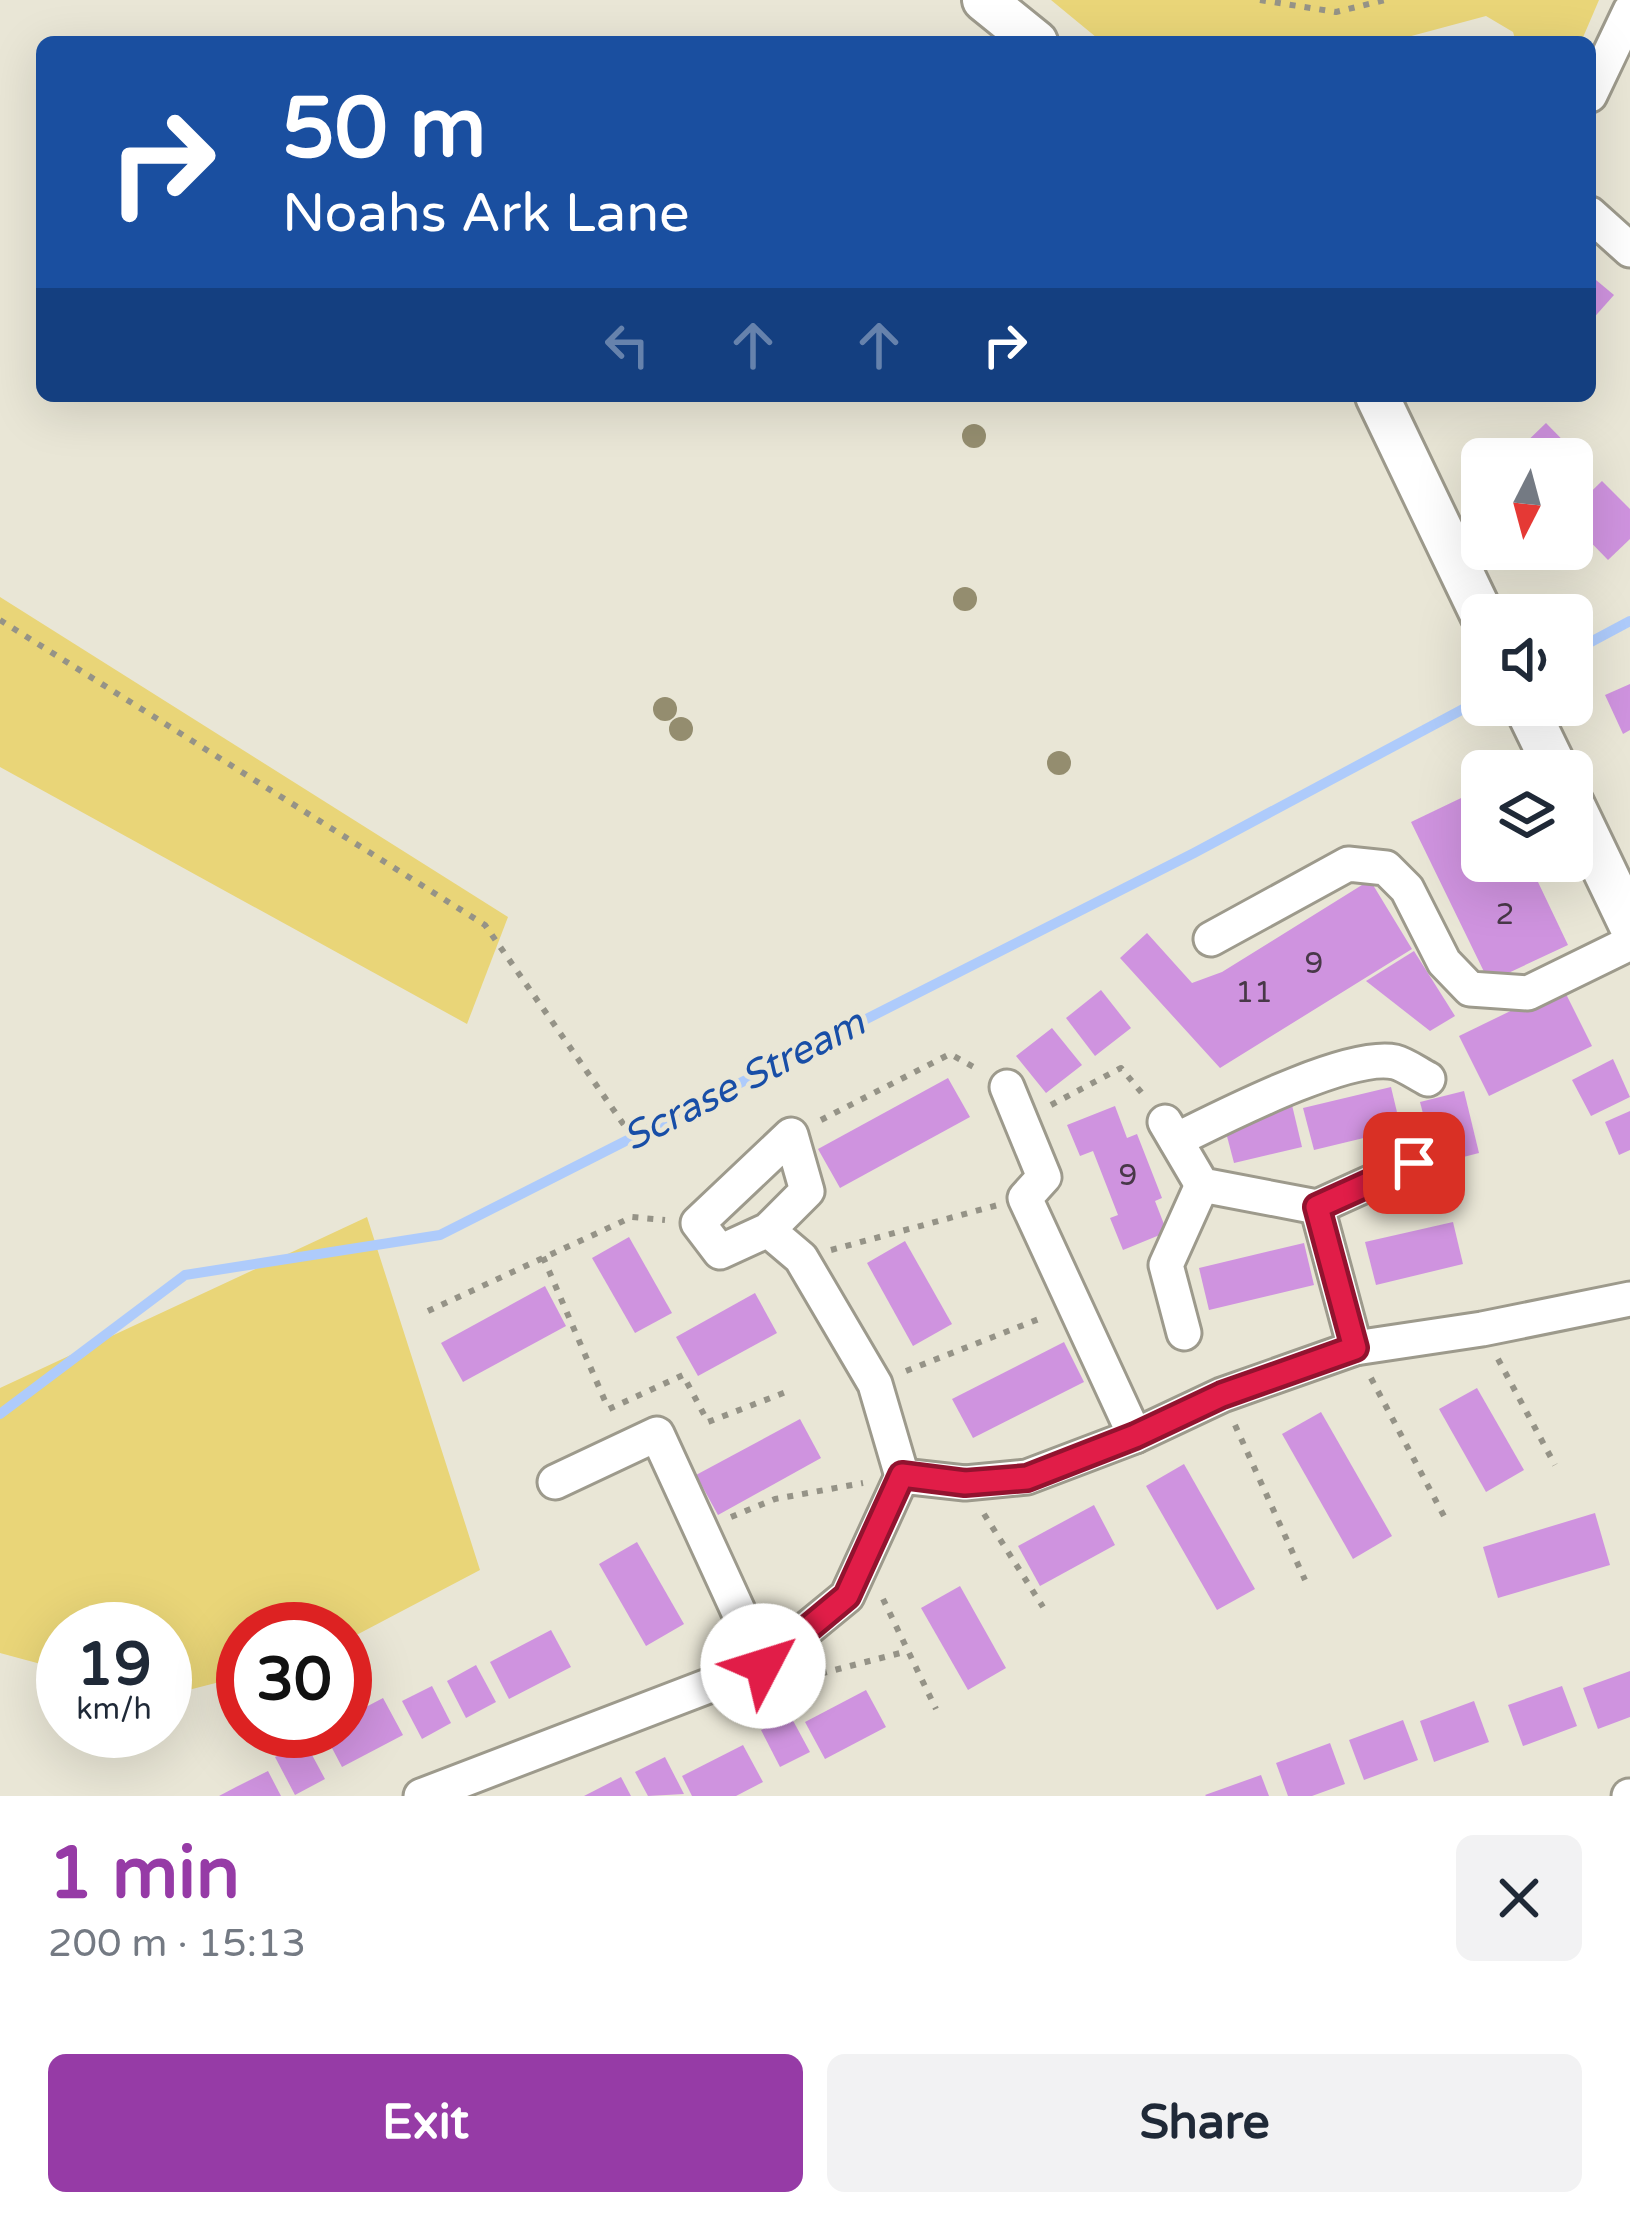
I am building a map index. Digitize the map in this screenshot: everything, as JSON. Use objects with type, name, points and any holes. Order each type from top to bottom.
[{"type":"main road","points":[[984,0],[1029,36]]},
{"type":"main road","points":[[1383,402],[1472,594]]},
{"type":"main road","points":[[1593,847],[1630,924]]},
{"type":"street","points":[[1596,82],[1630,11]]},
{"type":"street","points":[[1596,219],[1630,250]]},
{"type":"street","points":[[1211,939],[1348,864],[1386,868],[1407,889],[1444,962],[1470,989],[1528,993],[1630,943]]},
{"type":"street","points":[[1414,1163],[1317,1207],[1202,1185],[1170,1131],[1377,1061],[1398,1062],[1428,1079]]},
{"type":"street","points":[[1007,1087],[1043,1178],[1024,1198],[1135,1436]]},
{"type":"street","points":[[790,1135],[807,1191],[768,1230],[720,1252],[698,1223],[790,1135]]},
{"type":"street","points":[[1184,1333],[1166,1265],[1202,1185]]},
{"type":"street","points":[[1317,1207],[1355,1348]]},
{"type":"street","points":[[421,1796],[763,1666],[847,1596],[902,1475],[874,1384],[801,1258],[768,1230]]},
{"type":"street","points":[[902,1475],[965,1483],[1027,1478],[1135,1436],[1222,1395],[1355,1348],[1630,1299]]},
{"type":"street","points":[[555,1482],[657,1434],[763,1666]]},
{"type":"path","points":[[1260,0],[1336,12],[1385,0]]},
{"type":"path","points":[[0,620],[485,925],[624,1125]]},
{"type":"path","points":[[790,1135],[950,1054],[1007,1087]]},
{"type":"path","points":[[1021,1121],[1121,1068],[1170,1131]]},
{"type":"path","points":[[801,1258],[1024,1198]]},
{"type":"path","points":[[428,1311],[632,1217],[698,1223]]},
{"type":"path","points":[[543,1257],[626,1449]]},
{"type":"path","points":[[874,1384],[1076,1305]]},
{"type":"path","points":[[1482,1329],[1555,1465]]},
{"type":"path","points":[[1355,1348],[1445,1518]]},
{"type":"path","points":[[609,1408],[683,1375],[708,1422],[786,1392]]},
{"type":"path","points":[[1222,1395],[1305,1580]]},
{"type":"path","points":[[700,1529],[776,1499],[902,1475]]},
{"type":"path","points":[[965,1483],[1043,1607]]},
{"type":"path","points":[[864,1559],[936,1709]]},
{"type":"path","points":[[763,1666],[823,1673],[908,1651]]},
{"type":"shaded area","points":[[1051,0],[1599,0],[1584,36],[1514,36],[1486,16],[1411,36],[1095,36]]},
{"type":"shaded area","points":[[0,597],[508,917],[467,1024],[0,767]]},
{"type":"shaded area","points":[[367,1217],[480,1570],[372,1627],[372,1602],[216,1602],[216,1683],[192,1689],[192,1602],[36,1602],[36,1663],[0,1653],[0,1388]]},
{"type":"building","points":[[1596,280],[1614,295],[1596,315]]},
{"type":"building","points":[[1546,423],[1561,438],[1531,438]]},
{"type":"building","points":[[1602,481],[1630,509],[1630,539],[1608,560],[1593,545],[1593,490]]},
{"type":"building","points":[[1630,684],[1630,730],[1623,734],[1605,695]]},
{"type":"building","points":[[1461,798],[1461,882],[1538,882],[1568,945],[1489,982],[1411,822]]},
{"type":"building","points":[[1370,880],[1412,949],[1220,1068],[1120,958],[1147,933],[1192,983],[1222,972]]},
{"type":"building","points":[[1414,951],[1455,1016],[1430,1031],[1366,981]]},
{"type":"building","points":[[1562,986],[1592,1046],[1489,1096],[1459,1036]]},
{"type":"building","points":[[1101,990],[1131,1028],[1095,1056],[1066,1018]]},
{"type":"building","points":[[1052,1028],[1082,1065],[1046,1093],[1016,1056]]},
{"type":"building","points":[[1613,1059],[1630,1097],[1591,1116],[1572,1080]]},
{"type":"building","points":[[948,1078],[970,1117],[840,1188],[818,1149]]},
{"type":"building","points":[[1391,1087],[1401,1129],[1314,1150],[1303,1108]]},
{"type":"building","points":[[1464,1091],[1479,1153],[1436,1164],[1420,1102]]},
{"type":"building","points":[[1292,1105],[1302,1147],[1234,1163],[1223,1121]]},
{"type":"building","points":[[1115,1106],[1127,1138],[1137,1134],[1162,1198],[1155,1201],[1167,1232],[1123,1250],[1110,1218],[1118,1215],[1093,1151],[1080,1156],[1067,1125]]},
{"type":"building","points":[[1630,1111],[1630,1150],[1619,1155],[1605,1122]]},
{"type":"building","points":[[1453,1222],[1463,1264],[1376,1285],[1365,1242]]},
{"type":"building","points":[[629,1237],[672,1313],[635,1333],[592,1258]]},
{"type":"building","points":[[905,1241],[952,1324],[913,1346],[867,1263]]},
{"type":"building","points":[[1304,1243],[1314,1285],[1209,1310],[1199,1268]]},
{"type":"building","points":[[545,1286],[566,1326],[463,1382],[441,1343]]},
{"type":"building","points":[[755,1293],[777,1333],[698,1376],[676,1337]]},
{"type":"building","points":[[1064,1342],[1084,1382],[973,1438],[952,1399]]},
{"type":"building","points":[[1477,1388],[1524,1470],[1486,1492],[1439,1409]]},
{"type":"building","points":[[1321,1412],[1392,1536],[1353,1559],[1282,1434]]},
{"type":"building","points":[[800,1419],[821,1458],[718,1515],[696,1475]]},
{"type":"building","points":[[1184,1464],[1255,1589],[1217,1610],[1146,1486]]},
{"type":"building","points":[[1094,1505],[1115,1545],[1040,1586],[1018,1546]]},
{"type":"building","points":[[1595,1513],[1610,1565],[1498,1598],[1483,1547]]},
{"type":"building","points":[[637,1542],[684,1624],[646,1646],[599,1564]]},
{"type":"building","points":[[960,1586],[1006,1668],[968,1690],[921,1608]]},
{"type":"building","points":[[551,1630],[571,1667],[509,1699],[490,1662]]},
{"type":"building","points":[[476,1665],[496,1702],[466,1718],[447,1681]]},
{"type":"building","points":[[1630,1671],[1630,1717],[1598,1729],[1583,1688]]},
{"type":"building","points":[[432,1686],[451,1723],[422,1739],[402,1701]]},
{"type":"building","points":[[1562,1686],[1577,1726],[1523,1746],[1508,1705]]},
{"type":"building","points":[[866,1690],[886,1727],[825,1759],[805,1722]]},
{"type":"building","points":[[383,1698],[403,1735],[372,1751],[372,1704]]},
{"type":"building","points":[[1474,1701],[1489,1742],[1434,1762],[1420,1721]]},
{"type":"building","points":[[790,1715],[810,1752],[780,1767],[761,1730]]},
{"type":"building","points":[[1403,1720],[1418,1760],[1364,1780],[1349,1740]]},
{"type":"building","points":[[1330,1743],[1345,1784],[1312,1796],[1288,1796],[1276,1763]]},
{"type":"building","points":[[743,1745],[763,1782],[736,1796],[692,1796],[682,1776]]},
{"type":"building","points":[[665,1757],[684,1794],[648,1796],[635,1772]]},
{"type":"building","points":[[276,1758],[314,1758],[325,1779],[295,1795]]},
{"type":"building","points":[[337,1758],[359,1758],[342,1767]]},
{"type":"building","points":[[268,1771],[281,1796],[219,1796],[236,1787]]},
{"type":"building","points":[[1261,1775],[1269,1796],[1205,1795]]},
{"type":"building","points":[[621,1777],[631,1796],[584,1796]]},
{"type":"waterway","name":"Scrase Stream","points":[[1593,641],[1630,621]]},
{"type":"waterway","name":"Scrase Stream","points":[[0,1414],[185,1275],[440,1235],[1194,853],[1461,710]]},
{"type":"route","points":[[763,1666],[847,1596],[902,1475],[965,1483],[1027,1478],[1135,1436],[1222,1395],[1355,1348],[1317,1207],[1414,1163]]}]
